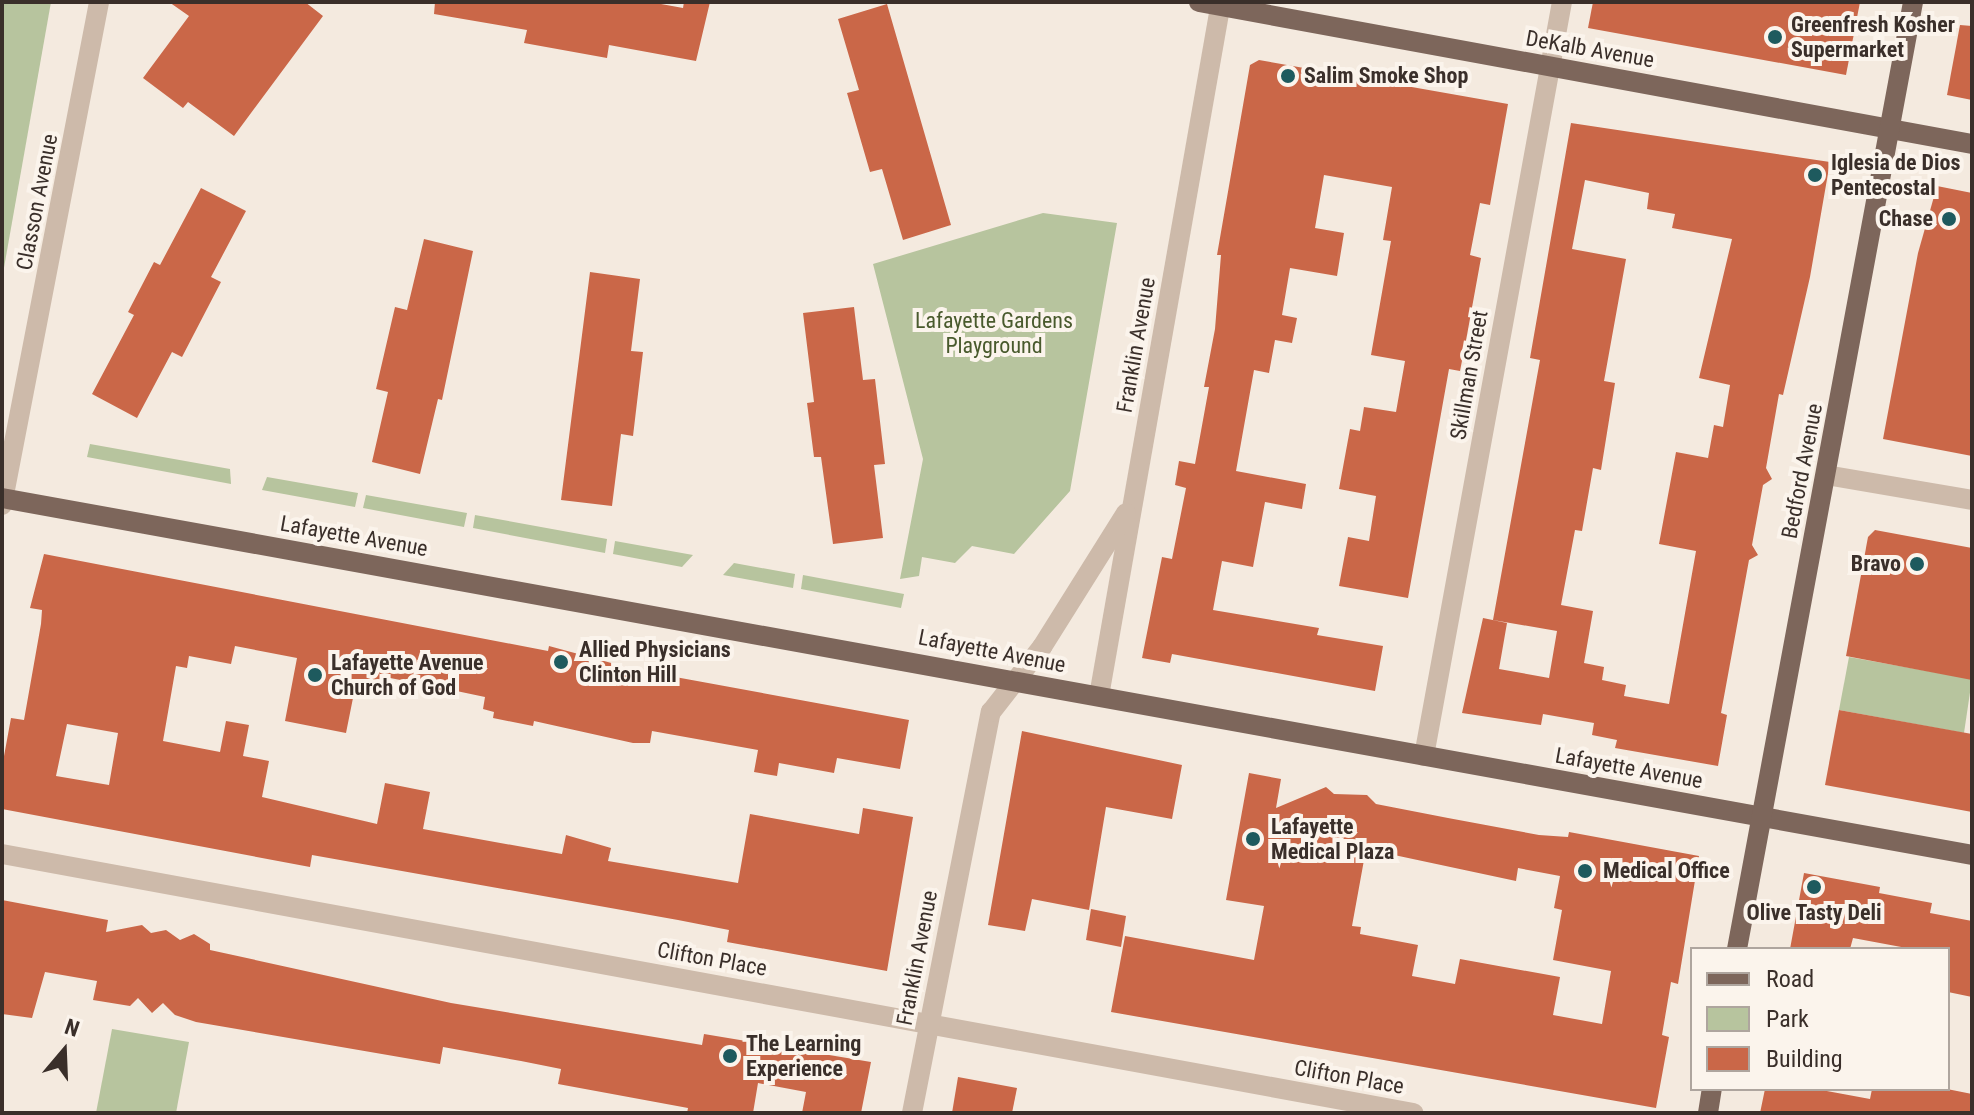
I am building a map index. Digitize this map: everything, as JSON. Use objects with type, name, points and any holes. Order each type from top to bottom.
[{"type":"main road","name":"DeKalb Avenue","points":[[1199,2],[1972,144]]},
{"type":"main road","name":"Bedford Avenue","points":[[1737,947],[1913,2]]},
{"type":"main road","name":"Lafayette Avenue","points":[[2,498],[1016,679],[1972,855]]},
{"type":"main road","points":[[1708,1113],[1712,1091]]},
{"type":"street","name":"Classon Avenue","points":[[2,505],[99,2]]},
{"type":"street","name":"Skillman Street","points":[[1424,756],[1562,2]]},
{"type":"street","name":"Franklin Avenue","points":[[1099,696],[1221,4]]},
{"type":"street","points":[[1826,475],[1972,500]]},
{"type":"street","name":"Franklin Avenue","points":[[912,1113],[991,712],[1084,584],[1133,503]]},
{"type":"street","name":"Clifton Place","points":[[2,854],[1413,1113]]},
{"type":"green space","points":[[2,2],[51,2],[2,279]]},
{"type":"green space","name":"Lafayette Gardens Playground","points":[[1043,213],[1117,223],[1070,491],[1014,554],[972,546],[955,563],[922,557],[919,576],[900,579],[923,459],[873,264]]},
{"type":"green space","points":[[90,444],[230,469],[231,484],[87,457]]},
{"type":"green space","points":[[267,477],[358,493],[355,507],[262,490]]},
{"type":"green space","points":[[366,495],[467,513],[464,527],[363,508]]},
{"type":"green space","points":[[475,515],[607,539],[605,553],[473,528]]},
{"type":"green space","points":[[615,541],[693,555],[682,567],[613,554]]},
{"type":"green space","points":[[734,563],[795,574],[793,588],[723,575]]},
{"type":"green space","points":[[803,575],[904,594],[901,608],[801,589]]},
{"type":"green space","points":[[1849,657],[1972,679],[1964,733],[1839,710]]},
{"type":"green space","points":[[112,1029],[189,1042],[176,1113],[96,1113]]},
{"type":"building","points":[[169,2],[305,2],[323,16],[234,136],[188,102],[183,108],[143,78],[189,16]]},
{"type":"building","points":[[435,2],[650,2],[683,8],[684,2],[710,2],[696,61],[609,45],[607,58],[524,43],[527,30],[434,14]]},
{"type":"building","points":[[1593,2],[1860,2],[1846,75],[1588,28]]},
{"type":"building","points":[[887,4],[951,225],[903,240],[882,169],[870,172],[847,93],[859,90],[838,19]]},
{"type":"building","points":[[1960,25],[1972,26],[1972,100],[1947,95]]},
{"type":"building","points":[[1259,60],[1508,104],[1490,205],[1480,203],[1470,255],[1481,258],[1467,335],[1460,371],[1449,369],[1408,598],[1339,586],[1348,537],[1369,541],[1376,496],[1339,489],[1350,429],[1360,431],[1364,407],[1396,412],[1405,361],[1371,355],[1391,241],[1383,240],[1392,187],[1324,175],[1315,228],[1344,233],[1337,276],[1290,268],[1282,315],[1297,318],[1292,343],[1275,340],[1269,373],[1254,370],[1236,471],[1306,484],[1302,509],[1265,502],[1253,567],[1222,561],[1213,610],[1319,628],[1317,635],[1383,646],[1375,691],[1172,654],[1170,663],[1142,658],[1162,557],[1172,559],[1186,488],[1175,485],[1179,461],[1195,464],[1209,387],[1204,387],[1215,329],[1221,255],[1217,255],[1250,65]]},
{"type":"building","points":[[1571,123],[1830,162],[1810,277],[1783,395],[1779,394],[1766,468],[1772,479],[1763,485],[1752,545],[1758,555],[1749,560],[1721,713],[1727,715],[1718,766],[1615,748],[1617,740],[1592,735],[1594,723],[1543,714],[1541,725],[1462,713],[1483,618],[1507,623],[1499,669],[1549,678],[1557,631],[1493,620],[1540,360],[1530,358]],"holes":[[[1585,180],[1649,193],[1647,209],[1675,214],[1672,228],[1732,239],[1699,378],[1730,385],[1723,427],[1714,425],[1708,458],[1676,452],[1659,544],[1696,551],[1669,704],[1624,696],[1626,685],[1602,680],[1604,667],[1584,663],[1593,611],[1561,605],[1575,530],[1582,531],[1593,468],[1601,470],[1615,383],[1604,381],[1626,259],[1572,249]]]},
{"type":"building","points":[[1937,186],[1972,193],[1972,456],[1883,439],[1918,253]]},
{"type":"building","points":[[201,188],[246,211],[211,277],[221,282],[182,357],[172,352],[137,418],[92,394],[134,315],[128,312],[154,262],[160,265]]},
{"type":"building","points":[[424,239],[473,251],[442,400],[438,399],[420,474],[372,462],[388,392],[376,389],[395,307],[407,310]]},
{"type":"building","points":[[590,272],[640,279],[631,351],[643,352],[633,436],[621,434],[612,506],[561,500]]},
{"type":"building","points":[[854,307],[863,380],[875,379],[885,464],[874,465],[883,538],[833,544],[821,457],[814,457],[807,403],[814,402],[803,313]]},
{"type":"building","points":[[1875,530],[1972,548],[1972,680],[1846,656],[1868,537]]},
{"type":"building","points":[[44,554],[548,651],[549,646],[637,670],[909,720],[900,769],[837,758],[834,773],[779,763],[777,776],[754,772],[758,750],[652,731],[650,743],[633,743],[534,721],[533,726],[493,718],[494,712],[483,709],[485,697],[447,689],[441,692],[436,687],[385,677],[383,688],[356,683],[346,733],[285,721],[297,658],[235,646],[231,664],[189,656],[187,668],[176,666],[163,741],[220,752],[226,721],[249,725],[243,756],[269,761],[262,797],[377,824],[385,783],[430,792],[423,829],[562,854],[566,835],[611,848],[608,861],[738,883],[750,814],[859,834],[863,808],[913,817],[887,971],[727,942],[729,930],[678,920],[312,855],[310,867],[2,809],[2,767],[11,718],[24,720],[41,624],[42,610],[30,608]],"holes":[[[67,724],[118,733],[109,785],[56,776]]]},
{"type":"building","points":[[1839,710],[1972,734],[1972,812],[1825,785]]},
{"type":"building","points":[[1022,731],[1182,765],[1172,819],[1106,807],[1089,910],[1032,899],[1025,931],[988,925]]},
{"type":"building","points":[[1249,773],[1281,779],[1276,808],[1326,787],[1334,794],[1367,795],[1376,804],[1539,835],[1568,837],[1569,832],[1699,856],[1678,984],[1671,982],[1662,1035],[1669,1037],[1656,1108],[1111,1012],[1125,936],[1254,960],[1264,906],[1226,900]],"holes":[[[1366,849],[1516,881],[1518,868],[1560,876],[1554,908],[1562,910],[1553,960],[1611,971],[1602,1024],[1553,1015],[1560,977],[1460,959],[1455,984],[1412,976],[1418,945],[1360,934],[1361,927],[1352,926]]]},
{"type":"building","points":[[1804,873],[1880,887],[1879,893],[1932,903],[1930,913],[1972,921],[1972,997],[1950,992],[1950,947],[1901,947],[1853,938],[1851,947],[1790,947]]},
{"type":"building","points":[[2,900],[108,920],[106,932],[142,925],[151,933],[166,930],[180,940],[194,934],[210,944],[210,950],[451,1003],[702,1045],[704,1034],[871,1062],[861,1113],[802,1113],[806,1092],[758,1083],[753,1113],[687,1113],[688,1108],[558,1084],[561,1069],[521,1061],[443,1047],[440,1064],[196,1022],[175,1015],[163,1003],[152,1013],[138,998],[130,1006],[93,1000],[97,981],[45,972],[32,1018],[2,1014]]},
{"type":"building","points":[[1091,909],[1126,916],[1121,947],[1086,940]]},
{"type":"building","points":[[958,1077],[1017,1088],[1012,1113],[952,1113]]},
{"type":"building","points":[[1950,1090],[1972,1094],[1972,1113],[1760,1113],[1765,1091],[1827,1091],[1870,1099],[1872,1091]]},
{"type":"place","name":"Greenfresh Kosher Supermarket","points":[[1775,37]]},
{"type":"place","name":"Salim Smoke Shop","points":[[1288,76]]},
{"type":"place","name":"Iglesia de Dios Pentecostal","points":[[1815,175]]},
{"type":"place","name":"Chase","points":[[1949,219]]},
{"type":"place","name":"Bravo","points":[[1917,564]]},
{"type":"place","name":"Allied Physicians Clinton Hill","points":[[561,662]]},
{"type":"place","name":"Lafayette Avenue Church of God","points":[[315,675]]},
{"type":"place","name":"Lafayette Medical Plaza","points":[[1253,839]]},
{"type":"place","name":"Medical Office","points":[[1585,871]]},
{"type":"place","name":"Olive Tasty Deli","points":[[1814,887]]},
{"type":"place","name":"The Learning Experience","points":[[730,1056]]}]
